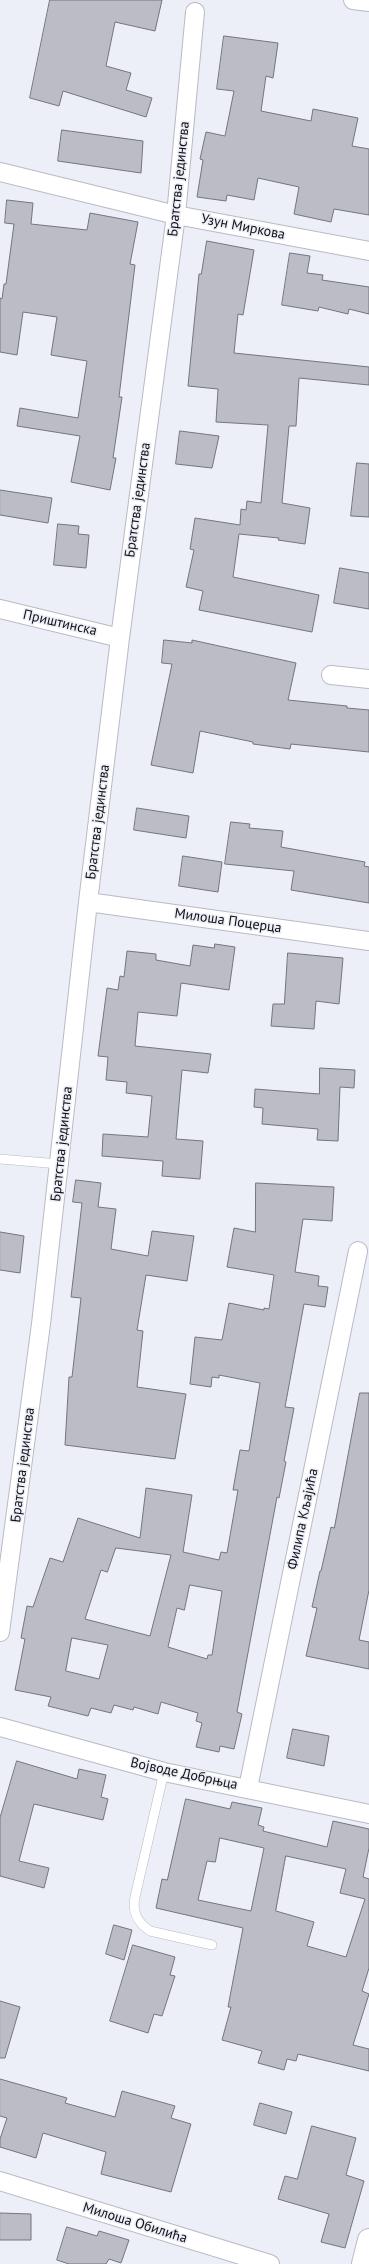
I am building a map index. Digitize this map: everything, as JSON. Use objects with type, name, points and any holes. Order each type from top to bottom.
[{"type":"main road","points":[[362,2264],[369,2240]]},
{"type":"street","points":[[353,0],[369,2]]},
{"type":"street","name":"Братства јединства","points":[[0,1632],[40,1331],[88,902],[120,638],[176,214],[196,4]]},
{"type":"street","name":"Узун Миркова","points":[[0,172],[176,214],[369,251]]},
{"type":"street","name":"Приштинска","points":[[0,609],[120,638]]},
{"type":"street","points":[[331,675],[369,679]]},
{"type":"street","name":"Милоша Поцерца","points":[[88,902],[369,941]]},
{"type":"street","name":"Филипа Кљајића","points":[[248,1788],[358,1251]]},
{"type":"street","name":"Војводе Добрњца","points":[[0,1727],[164,1772],[369,1814]]},
{"type":"street","name":"Милоша Обилића","points":[[0,2181],[270,2264]]},
{"type":"lane","points":[[0,1159],[59,1164]]},
{"type":"lane","points":[[164,1772],[135,1896],[134,1910],[142,1925],[150,1931],[212,1945]]},
{"type":"building","points":[[50,0],[162,0],[155,31],[115,22],[106,66],[131,73],[126,90],[152,98],[146,117],[63,91],[59,106],[30,98]]},
{"type":"building","points":[[224,36],[278,43],[273,78],[266,76],[261,111],[311,121],[313,109],[358,118],[352,146],[369,149],[369,215],[334,209],[331,222],[294,214],[299,187],[258,178],[254,200],[227,195],[226,201],[197,197],[203,160],[200,159],[206,132],[225,136],[234,91],[217,89]]},
{"type":"building","points":[[62,130],[143,141],[141,173],[58,161]]},
{"type":"building","points":[[7,200],[33,203],[31,224],[87,230],[90,213],[138,222],[130,264],[135,265],[119,397],[122,397],[113,458],[116,458],[110,490],[71,482],[80,436],[17,426],[20,408],[78,418],[87,361],[51,355],[57,317],[23,312],[17,355],[0,352],[0,298],[2,299],[4,284],[6,284],[14,224],[5,223]]},
{"type":"building","points":[[207,241],[254,250],[243,315],[238,314],[234,353],[369,367],[369,385],[299,378],[296,426],[289,426],[282,503],[310,508],[305,544],[278,540],[279,538],[239,534],[233,577],[319,595],[312,632],[199,610],[203,591],[186,587],[194,550],[190,549],[195,518],[240,525],[241,509],[246,510],[247,501],[261,503],[268,425],[216,422],[218,389],[188,386],[199,274],[201,274]]},
{"type":"building","points":[[290,253],[310,256],[307,273],[323,275],[322,280],[369,287],[369,314],[349,309],[348,314],[319,307],[318,311],[282,305]]},
{"type":"building","points":[[180,431],[219,436],[212,468],[176,464]]},
{"type":"building","points":[[357,463],[369,464],[369,517],[351,516]]},
{"type":"building","points":[[0,490],[52,498],[48,523],[0,515]]},
{"type":"building","points":[[58,524],[79,526],[78,534],[89,535],[86,568],[54,565]]},
{"type":"building","points":[[340,568],[369,573],[369,609],[334,603]]},
{"type":"building","points":[[164,640],[192,643],[192,640],[296,663],[288,700],[347,706],[347,708],[369,710],[369,752],[291,744],[290,749],[253,744],[253,742],[200,731],[193,773],[151,765],[172,664],[162,663]]},
{"type":"building","points":[[137,808],[189,816],[186,838],[134,830]]},
{"type":"building","points":[[231,822],[250,824],[249,828],[283,831],[281,847],[365,862],[364,866],[369,867],[369,903],[291,890],[294,871],[225,864]]},
{"type":"building","points":[[183,856],[222,862],[218,892],[179,886]]},
{"type":"building","points":[[215,944],[235,947],[229,990],[181,983],[177,1016],[138,1012],[135,1046],[211,1054],[208,1073],[182,1070],[176,1139],[203,1141],[200,1179],[162,1176],[163,1161],[102,1156],[103,1134],[148,1137],[152,1096],[126,1093],[127,1082],[106,1080],[108,1057],[98,1056],[107,988],[118,990],[120,976],[124,977],[127,951],[156,954],[156,960],[190,966],[193,945],[214,948]]},
{"type":"building","points":[[288,953],[343,958],[339,1004],[316,1001],[314,1029],[271,1026],[273,1004],[284,1004]]},
{"type":"building","points":[[320,1068],[355,1070],[354,1088],[340,1087],[338,1141],[317,1140],[318,1129],[262,1124],[263,1108],[254,1107],[255,1089],[319,1094]]},
{"type":"building","points":[[76,1180],[101,1183],[98,1207],[116,1209],[111,1249],[148,1256],[152,1231],[194,1236],[187,1281],[146,1275],[137,1330],[143,1331],[137,1387],[186,1394],[175,1459],[65,1445],[69,1377],[72,1377],[81,1298],[71,1297],[82,1203],[73,1202]]},
{"type":"building","points":[[256,1183],[334,1187],[332,1221],[303,1219],[295,1272],[319,1276],[318,1286],[328,1287],[325,1307],[304,1304],[285,1407],[294,1408],[284,1461],[286,1462],[279,1498],[277,1497],[237,1712],[242,1714],[234,1749],[220,1746],[219,1752],[196,1747],[202,1723],[196,1721],[198,1713],[161,1702],[158,1714],[134,1707],[133,1710],[114,1705],[111,1713],[91,1708],[88,1716],[48,1706],[51,1697],[15,1690],[25,1639],[21,1638],[27,1606],[33,1607],[50,1558],[63,1562],[78,1518],[140,1538],[146,1488],[192,1495],[183,1552],[219,1560],[221,1552],[227,1553],[238,1490],[233,1490],[240,1450],[249,1451],[260,1383],[219,1375],[219,1378],[212,1377],[211,1387],[190,1384],[195,1337],[222,1340],[229,1303],[264,1310],[264,1308],[269,1309],[274,1275],[227,1267],[234,1228],[255,1232]],"holes":[[[116,1548],[171,1555],[150,1636],[85,1619],[101,1570],[107,1572]],[[190,1585],[222,1591],[212,1655],[208,1655],[207,1659],[168,1647],[177,1608],[184,1610]],[[72,1638],[108,1645],[99,1679],[66,1671]]]},
{"type":"building","points":[[0,1232],[24,1236],[20,1273],[0,1270]]},
{"type":"building","points":[[360,1393],[369,1393],[369,1590],[359,1640],[369,1642],[369,1669],[306,1656],[317,1608],[312,1607],[331,1527],[334,1528]]},
{"type":"building","points":[[293,1729],[329,1736],[324,1766],[287,1758]]},
{"type":"building","points":[[17,1761],[77,1779],[79,1769],[106,1775],[101,1797],[108,1799],[103,1820],[34,1804],[19,1861],[49,1868],[44,1888],[0,1876],[0,1818]]},
{"type":"building","points":[[186,1799],[230,1809],[232,1802],[262,1808],[258,1825],[264,1827],[263,1831],[327,1847],[333,1821],[369,1829],[369,1848],[363,1877],[369,1879],[369,1968],[362,1991],[369,1994],[353,2045],[369,2049],[369,2071],[298,2054],[296,2061],[287,2059],[284,2070],[258,2063],[262,2051],[222,2040],[231,2007],[228,2007],[243,1928],[156,1908],[162,1879],[167,1880]],"holes":[[[220,1838],[264,1848],[251,1911],[198,1900],[207,1861],[215,1862]],[[286,1856],[346,1869],[340,1893],[365,1899],[346,1957],[307,1946],[314,1922],[276,1911]]]},
{"type":"building","points":[[114,1925],[132,1930],[124,1960],[106,1954]]},
{"type":"building","points":[[133,1945],[175,1957],[170,1975],[175,1976],[162,2016],[154,2014],[148,2033],[110,2021]]},
{"type":"building","points":[[0,2001],[20,2007],[5,2058],[0,2058]]},
{"type":"building","points":[[0,2079],[67,2098],[65,2103],[115,2117],[122,2091],[175,2106],[171,2118],[191,2124],[171,2192],[101,2174],[106,2152],[43,2133],[36,2158],[0,2147],[0,2139],[7,2118],[0,2116]]},
{"type":"building","points":[[260,2103],[292,2112],[286,2134],[254,2125]]},
{"type":"building","points":[[312,2126],[356,2138],[346,2175],[364,2181],[345,2248],[321,2242],[329,2214],[278,2199],[285,2176],[297,2179]]},
{"type":"building","points":[[0,2213],[31,2214],[31,2240],[0,2240]]},
{"type":"building","points":[[67,2227],[97,2236],[99,2231],[129,2240],[121,2263],[109,2259],[106,2264],[69,2264],[57,2260]]}]
